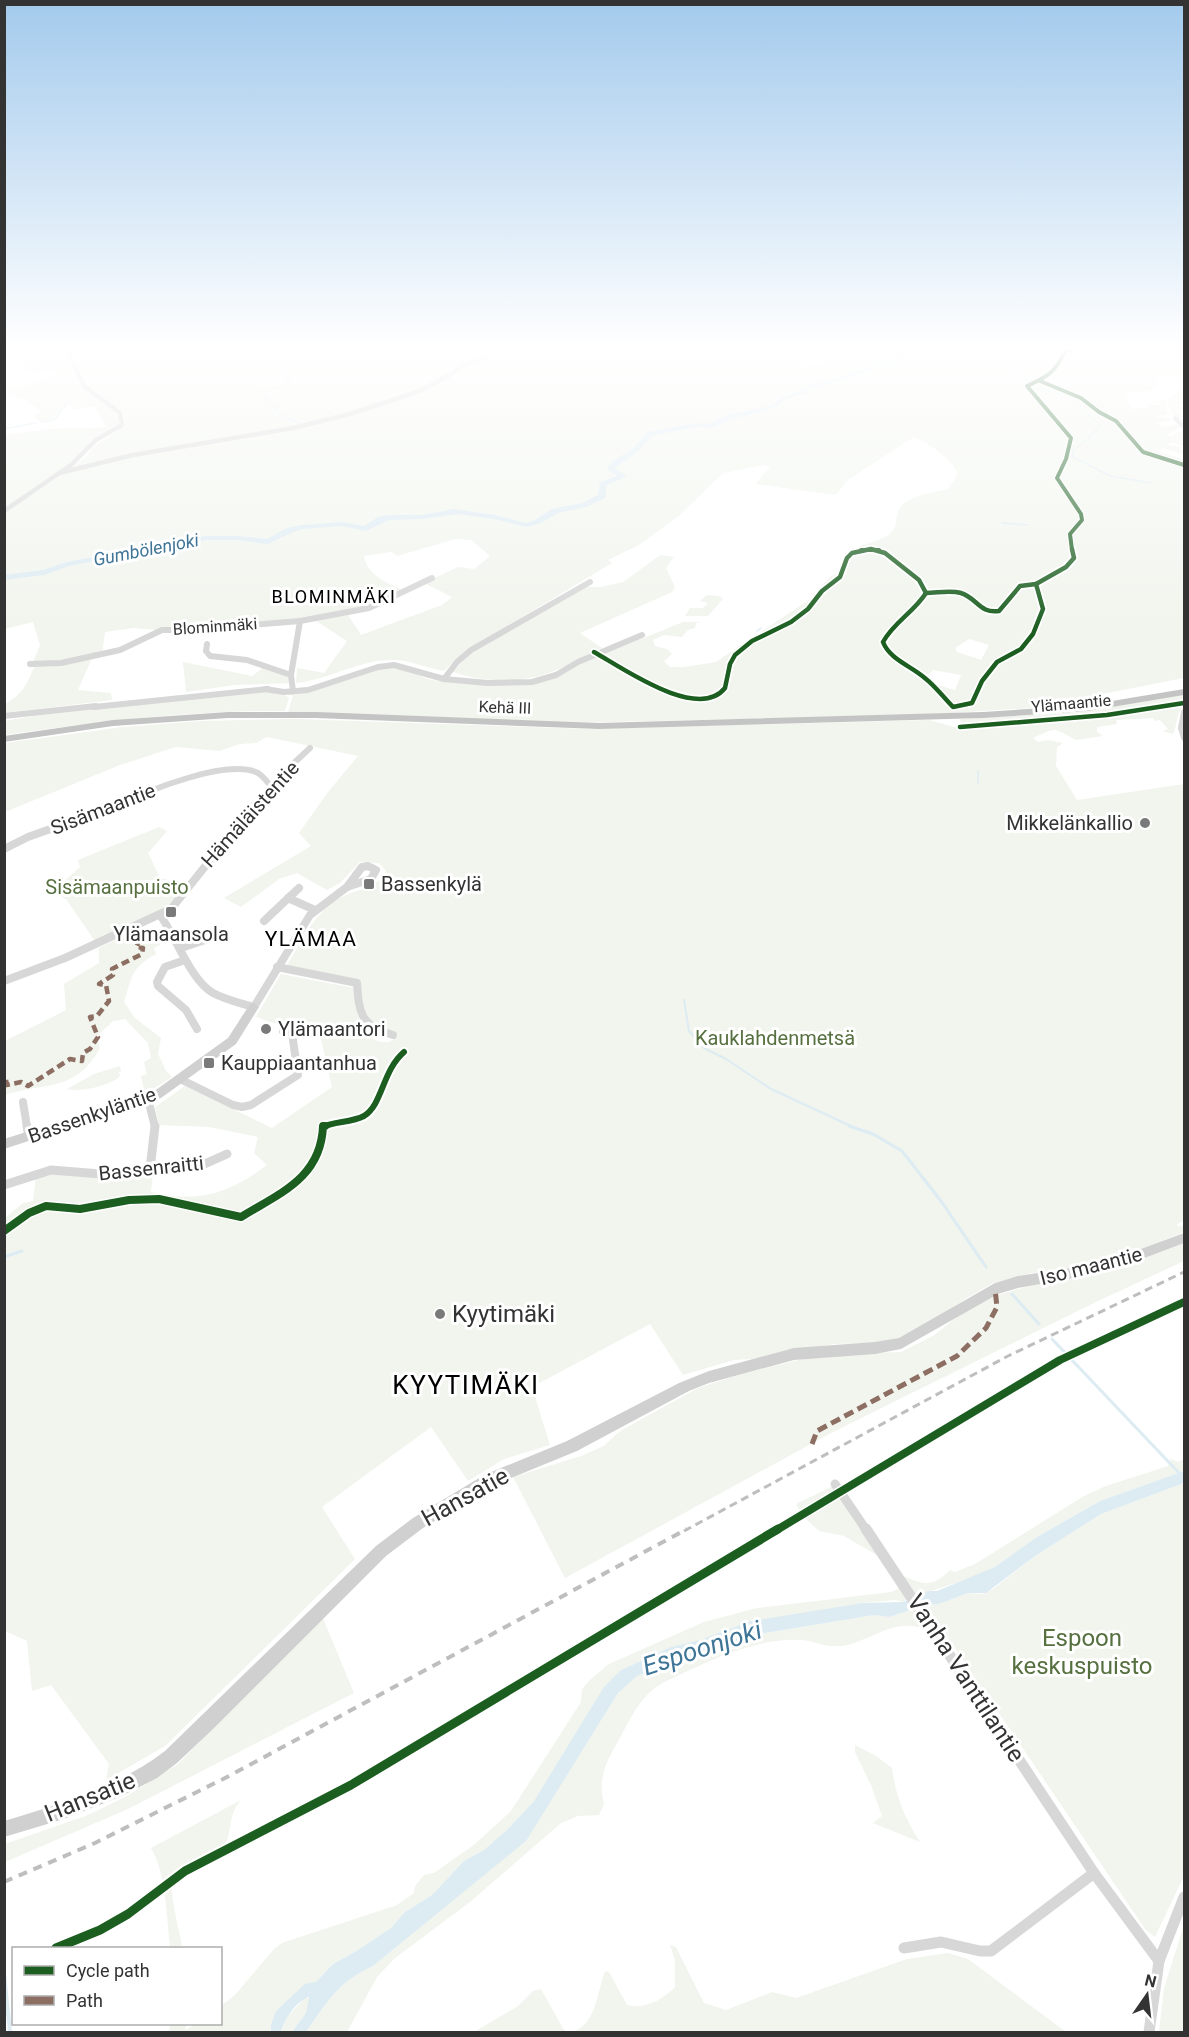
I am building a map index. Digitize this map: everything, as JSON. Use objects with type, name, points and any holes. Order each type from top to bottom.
[{"type":"highway","name":"Kehä III","points":[[1005,714],[1084,704],[1185,685]]},
{"type":"highway","name":"Kehä III","points":[[4,739],[113,723],[228,715],[316,715],[599,726],[1005,714],[1088,708],[1185,692]]},
{"type":"main road","name":"Bassenkyläntie","points":[[4,1144],[148,1099],[232,1041],[254,1007]]},
{"type":"main road","name":"Iso maantie","points":[[995,1289],[1018,1282],[1090,1270],[1185,1238]]},
{"type":"main road","name":"Hansatie","points":[[4,1829],[64,1812],[116,1790],[158,1767],[206,1724],[381,1551],[417,1523],[489,1480],[572,1446],[684,1387],[709,1377],[794,1354],[819,1350],[875,1348],[901,1342],[995,1289]]},
{"type":"street","points":[[4,512],[76,461],[96,441]]},
{"type":"street","points":[[59,473],[133,455],[216,441]]},
{"type":"street","name":"Blominmäki","points":[[30,664],[62,663],[120,650],[162,630],[190,630],[300,621],[368,608],[432,578]]},
{"type":"street","points":[[444,679],[457,662],[471,650],[590,582]]},
{"type":"street","points":[[293,689],[291,675],[300,621]]},
{"type":"street","points":[[4,718],[228,690],[293,689],[318,686],[386,666],[403,667],[444,679],[503,683],[541,680],[642,635]]},
{"type":"street","points":[[207,644],[206,651],[210,656],[247,660],[291,675]]},
{"type":"street","points":[[1185,712],[1181,728],[1185,738]]},
{"type":"street","name":"Hämäläistentie","points":[[4,981],[65,958],[160,915],[178,902],[222,843],[271,786],[310,748]]},
{"type":"street","name":"Sisämaantie","points":[[4,849],[33,835],[113,809],[149,790],[204,775],[227,770],[252,771],[258,773],[271,786]]},
{"type":"street","points":[[160,915],[172,930],[194,978],[209,992],[228,1001],[254,1007],[301,926],[315,910],[347,887]]},
{"type":"street","points":[[264,921],[299,888]]},
{"type":"street","points":[[288,898],[315,910]]},
{"type":"street","points":[[181,948],[217,936]]},
{"type":"street","points":[[185,960],[165,967],[157,982],[158,986],[190,1015],[197,1029]]},
{"type":"street","points":[[277,967],[357,983],[357,999],[363,1020],[373,1029],[393,1035]]},
{"type":"street","points":[[180,1079],[233,1105],[242,1107],[251,1105],[298,1075],[292,1033],[283,1031]]},
{"type":"street","points":[[148,1099],[155,1126],[150,1169]]},
{"type":"street","points":[[23,1102],[29,1137]]},
{"type":"street","name":"Bassenraitti","points":[[4,1185],[51,1170],[113,1175],[150,1169],[200,1166],[227,1154]]},
{"type":"street","name":"Vanha Vanttilantie","points":[[835,1484],[924,1614],[1094,1873],[1159,1961]]},
{"type":"street","points":[[904,1948],[940,1942],[955,1943],[984,1953],[992,1951],[1094,1873]]},
{"type":"street","points":[[1149,2032],[1159,1961],[1185,1897]]},
{"type":"green space","points":[[5,441],[93,441],[73,461],[5,510]]},
{"type":"green space","points":[[102,441],[220,441],[69,468],[86,457],[93,447]]},
{"type":"green space","points":[[221,441],[908,441],[848,480],[836,495],[755,484],[770,467],[764,465],[723,473],[680,515],[639,545],[608,560],[612,563],[482,641],[457,658],[444,671],[393,660],[369,663],[296,683],[297,668],[324,673],[347,641],[316,621],[348,615],[361,635],[442,605],[452,597],[424,583],[458,567],[474,569],[490,556],[471,540],[456,539],[397,556],[392,552],[364,556],[373,573],[402,590],[366,607],[315,618],[156,630],[133,628],[105,632],[102,654],[60,663],[33,662],[40,645],[33,622],[5,629],[5,512],[64,473],[128,457]]},
{"type":"green space","points":[[922,441],[1183,441],[1184,446],[1171,442],[1167,445],[1182,447],[1180,449],[1184,451],[1184,455],[1163,448],[1159,452],[1184,459],[1184,678],[1031,708],[918,715],[566,723],[288,712],[293,696],[285,694],[373,670],[391,668],[407,670],[427,679],[468,684],[537,683],[550,680],[575,666],[683,622],[702,622],[696,623],[695,628],[688,630],[682,637],[664,635],[653,640],[655,646],[667,649],[672,654],[664,661],[670,667],[716,662],[810,599],[831,576],[840,573],[844,562],[853,550],[891,533],[895,527],[898,511],[907,501],[948,489],[958,474],[951,463]],"holes":[[[969,639],[989,645],[981,660],[957,652],[955,648]],[[933,670],[961,675],[955,690],[933,684],[927,676]]]},
{"type":"green space","points":[[660,555],[674,557],[666,568],[675,587],[672,592],[580,633],[602,648],[553,671],[524,679],[475,678],[453,672],[468,655],[583,587],[601,587],[623,582]]},
{"type":"green space","points":[[707,595],[719,596],[723,599],[708,616],[685,616],[690,608],[703,608],[708,603],[700,601]]},
{"type":"green space","points":[[92,658],[78,690],[111,693],[112,700],[5,713],[5,704],[24,688],[35,665]]},
{"type":"green space","points":[[183,662],[252,676],[264,667],[288,674],[291,683],[235,685],[186,692]]},
{"type":"green space","points":[[245,691],[281,693],[289,698],[285,711],[215,712],[110,721],[5,735],[4,721],[58,712]]},
{"type":"green space","points":[[1184,695],[1184,702],[1101,714],[1022,720],[974,727],[963,725],[959,719],[1082,712]]},
{"type":"green space","name":"Kauklahdenmetsä","points":[[1184,704],[1184,706],[1179,713],[1173,734],[1163,731],[1168,729],[1160,720],[1155,721],[1153,718],[1116,720],[1117,724],[1097,727],[1097,732],[1103,736],[1076,740],[1052,730],[1033,738],[1038,742],[1048,740],[1063,743],[1057,747],[1056,766],[1077,800],[1184,784],[1184,1221],[1177,1224],[1178,1227],[1184,1225],[1184,1232],[1132,1253],[1065,1271],[1031,1273],[993,1283],[911,1335],[877,1343],[834,1344],[734,1360],[683,1375],[650,1324],[532,1387],[550,1445],[504,1459],[468,1481],[431,1427],[322,1507],[355,1559],[165,1746],[106,1780],[109,1764],[51,1685],[32,1691],[27,1641],[5,1631],[5,1218],[23,1203],[33,1201],[36,1176],[67,1174],[116,1180],[153,1172],[151,1192],[183,1197],[212,1194],[226,1189],[240,1183],[267,1165],[254,1153],[258,1137],[209,1127],[159,1125],[155,1107],[185,1086],[272,1128],[332,1087],[318,1026],[294,1030],[256,1017],[281,974],[354,988],[360,1021],[364,1029],[375,1040],[383,1042],[395,1038],[398,1034],[371,1025],[361,1005],[359,981],[287,966],[304,936],[324,910],[342,897],[373,885],[383,877],[386,871],[379,863],[360,862],[340,883],[327,890],[297,873],[279,879],[241,907],[224,898],[311,846],[299,833],[328,792],[358,756],[267,737],[256,743],[239,744],[220,751],[176,747],[120,765],[5,812],[5,743],[123,727],[201,721],[295,719],[587,729],[929,720],[969,729],[1132,712]]},
{"type":"green space","name":"Sisämaanpuisto","points":[[159,827],[167,831],[148,853],[160,878],[187,884],[173,903],[160,912],[95,941],[66,899],[53,892],[80,867],[78,860]]},
{"type":"green space","points":[[131,932],[140,943],[163,932],[169,940],[154,948],[156,954],[137,969],[131,979],[124,1002],[135,1018],[161,1038],[158,1054],[166,1071],[172,1077],[145,1094],[141,1076],[147,1074],[144,1062],[151,1058],[148,1043],[125,1019],[113,1021],[96,1037],[100,1048],[91,1062],[70,1079],[5,1095],[5,1041],[66,1010],[64,984],[99,963],[99,948]]},
{"type":"green space","points":[[120,1066],[121,1071],[118,1073],[121,1075],[111,1082],[88,1089],[67,1089],[94,1074]]},
{"type":"green space","points":[[1184,1243],[1184,1261],[833,1432],[565,1578],[513,1477],[581,1456],[604,1446],[620,1431],[698,1388],[742,1374],[823,1354],[901,1352],[933,1336],[970,1307],[986,1299],[1018,1289],[1140,1260]]},
{"type":"green space","points":[[1171,1459],[1178,1462],[1184,1459],[1184,1471],[1100,1501],[1037,1537],[995,1567],[974,1577],[916,1596],[901,1575],[927,1583],[938,1580],[950,1570],[955,1572],[975,1564],[1084,1496],[1106,1486],[1168,1466]]},
{"type":"green space","name":"Espoon keskuspuisto","points":[[1184,1483],[1184,1876],[1155,1937],[1145,1929],[934,1617],[919,1627],[899,1626],[841,1646],[801,1640],[754,1645],[707,1662],[658,1686],[644,1698],[635,1710],[608,1761],[602,1785],[604,1804],[599,1815],[578,1816],[561,1823],[470,1902],[395,1958],[377,1977],[347,2032],[306,2032],[327,2002],[342,1986],[373,1966],[525,1841],[618,1693],[637,1676],[759,1634],[874,1615],[889,1617],[926,1605],[939,1604],[968,1593],[983,1594],[993,1589],[1035,1556],[1101,1514]]},
{"type":"green space","points":[[833,1486],[882,1558],[844,1536],[819,1531],[803,1516],[796,1504]]},
{"type":"green space","points":[[903,1587],[910,1597],[903,1602],[895,1600],[863,1603],[671,1647],[621,1670],[570,1743],[534,1801],[507,1830],[484,1850],[464,1861],[432,1895],[405,1912],[391,1928],[333,1964],[316,1982],[305,1985],[276,2011],[271,2024],[271,2032],[169,2032],[170,2025],[185,2025],[186,2030],[194,2025],[222,2025],[222,2005],[235,1995],[274,1949],[282,1943],[397,1905],[414,1893],[415,1886],[424,1875],[434,1873],[475,1844],[511,1811],[581,1702],[582,1689],[609,1664],[704,1622],[757,1608],[891,1592]]},
{"type":"green space","points":[[322,1616],[354,1693],[128,1809],[5,1862],[5,1844],[88,1815],[125,1797],[178,1764]]},
{"type":"green space","points":[[855,1745],[892,1768],[901,1807],[920,1842],[873,1823],[882,1816],[871,1785],[855,1752]]},
{"type":"green space","points":[[241,1800],[233,1814],[227,1842],[218,1854],[208,1856],[194,1865],[178,1870],[173,1876],[172,1896],[182,1947],[170,1947],[163,1883],[151,1848]]},
{"type":"green space","points":[[1184,1925],[1184,2032],[1159,2032],[1164,1988]]},
{"type":"green space","points":[[670,1945],[676,1947],[704,2003],[726,2010],[772,1992],[796,1998],[907,1959],[948,1953],[968,1959],[1066,2032],[573,2032],[581,2028],[592,2014],[605,1971],[609,1972],[627,2005],[646,2005],[670,1992],[675,1987],[675,1960]]},
{"type":"green space","points":[[541,1989],[564,2030],[569,2032],[474,2032],[518,2006],[533,1991]]},
{"type":"green space","points":[[306,1997],[310,2000],[306,2013],[292,2032],[281,2032],[288,2016]]},
{"type":"water","name":"Espoonjoki","points":[[1184,1471],[1184,1483],[1101,1514],[1035,1556],[986,1593],[968,1593],[939,1604],[926,1605],[889,1617],[874,1615],[759,1634],[637,1676],[618,1693],[526,1841],[373,1966],[342,1986],[327,2002],[306,2032],[292,2032],[306,2013],[309,1997],[291,2011],[281,2032],[271,2032],[271,2024],[276,2011],[305,1984],[316,1982],[333,1964],[391,1928],[405,1912],[432,1895],[464,1861],[484,1850],[507,1830],[534,1801],[604,1687],[621,1670],[671,1647],[700,1640],[751,1621],[863,1603],[903,1602],[928,1591],[937,1591],[995,1567],[1037,1537],[1100,1501]]},
{"type":"waterway","name":"Gumbölenjoki","points":[[4,578],[44,572],[67,564],[205,538],[238,538],[268,542],[290,530],[303,527],[342,524],[366,529],[381,519],[397,516],[422,517],[459,512],[526,525],[555,511],[583,505],[602,496],[603,484],[623,476],[611,468],[619,460],[637,450],[644,441]]},
{"type":"waterway","points":[[1086,441],[1072,451],[1073,457],[1110,476],[1151,483]]},
{"type":"waterway","points":[[1002,523],[1028,525]]},
{"type":"waterway","points":[[757,631],[761,628]]},
{"type":"waterway","points":[[978,771],[978,784]]},
{"type":"waterway","points":[[684,1000],[689,1031],[704,1048],[726,1059],[771,1089],[853,1127]]},
{"type":"waterway","points":[[849,1126],[873,1134],[902,1151],[941,1201],[986,1267]]},
{"type":"waterway","points":[[4,1257],[22,1251]]},
{"type":"waterway","points":[[1012,1294],[1039,1324]]},
{"type":"waterway","points":[[1052,1339],[1180,1474]]},
{"type":"waterway","points":[[4,1974],[10,2032]]},
{"type":"railway","points":[[684,1531],[1008,1356],[1184,1272]]},
{"type":"railway","points":[[4,1882],[95,1843],[229,1776],[687,1529]]},
{"type":"marked path","points":[[6,1080],[7,1085],[21,1082],[28,1086],[70,1059],[82,1061],[83,1053],[90,1049],[98,1037],[90,1017],[97,1016],[109,1001],[106,985],[99,984],[113,975],[112,969],[142,954],[143,948],[136,947],[138,943],[135,937]]},
{"type":"marked path","points":[[812,1444],[817,1431],[957,1356],[986,1328],[997,1307],[995,1289]]},
{"type":"cycle path","points":[[926,593],[922,600],[887,635],[883,642],[885,648],[924,677],[953,707],[972,703],[982,681],[997,662],[1021,649],[1033,634],[1043,609],[1036,584],[1066,567],[1074,558],[1069,538],[1072,530],[1082,520],[1081,514],[1076,503],[1057,478],[1066,459],[1070,441]]},
{"type":"cycle path","points":[[1133,441],[1143,452],[1184,465]]},
{"type":"cycle path","points":[[594,652],[640,678],[677,695],[695,699],[710,699],[725,688],[730,664],[735,655],[752,641],[800,616],[822,591],[840,577],[847,558],[852,553],[871,549],[885,553],[919,580],[926,593]]},
{"type":"cycle path","points":[[926,593],[961,593],[982,609],[992,612],[999,611],[1020,586],[1036,584]]},
{"type":"cycle path","name":"Ylämaantie","points":[[960,727],[1107,715],[1184,703]]},
{"type":"cycle path","points":[[4,1231],[29,1213],[46,1206],[80,1209],[129,1200],[159,1199],[241,1217],[297,1182],[308,1171],[317,1158],[322,1143],[323,1126],[355,1119],[372,1109],[389,1068],[404,1052]]},
{"type":"cycle path","points":[[58,1947],[100,1930],[128,1914],[185,1871],[351,1785],[1060,1360],[1184,1302]]},
{"type":"place","name":"Mikkelänkallio","points":[[1145,823]]},
{"type":"place","name":"Bassenkylä","points":[[369,884]]},
{"type":"place","name":"Ylämaansola","points":[[171,912]]},
{"type":"place","name":"Ylämaantori","points":[[266,1029]]},
{"type":"place","name":"Kauppiaantanhua","points":[[209,1063]]},
{"type":"place","name":"Kyytimäki","points":[[440,1314]]},
{"type":"district","name":"BLOMINMÄKI","points":[[334,597]]},
{"type":"district","name":"YLÄMAA","points":[[311,939]]},
{"type":"district","name":"KYYTIMÄKI","points":[[466,1385]]}]
